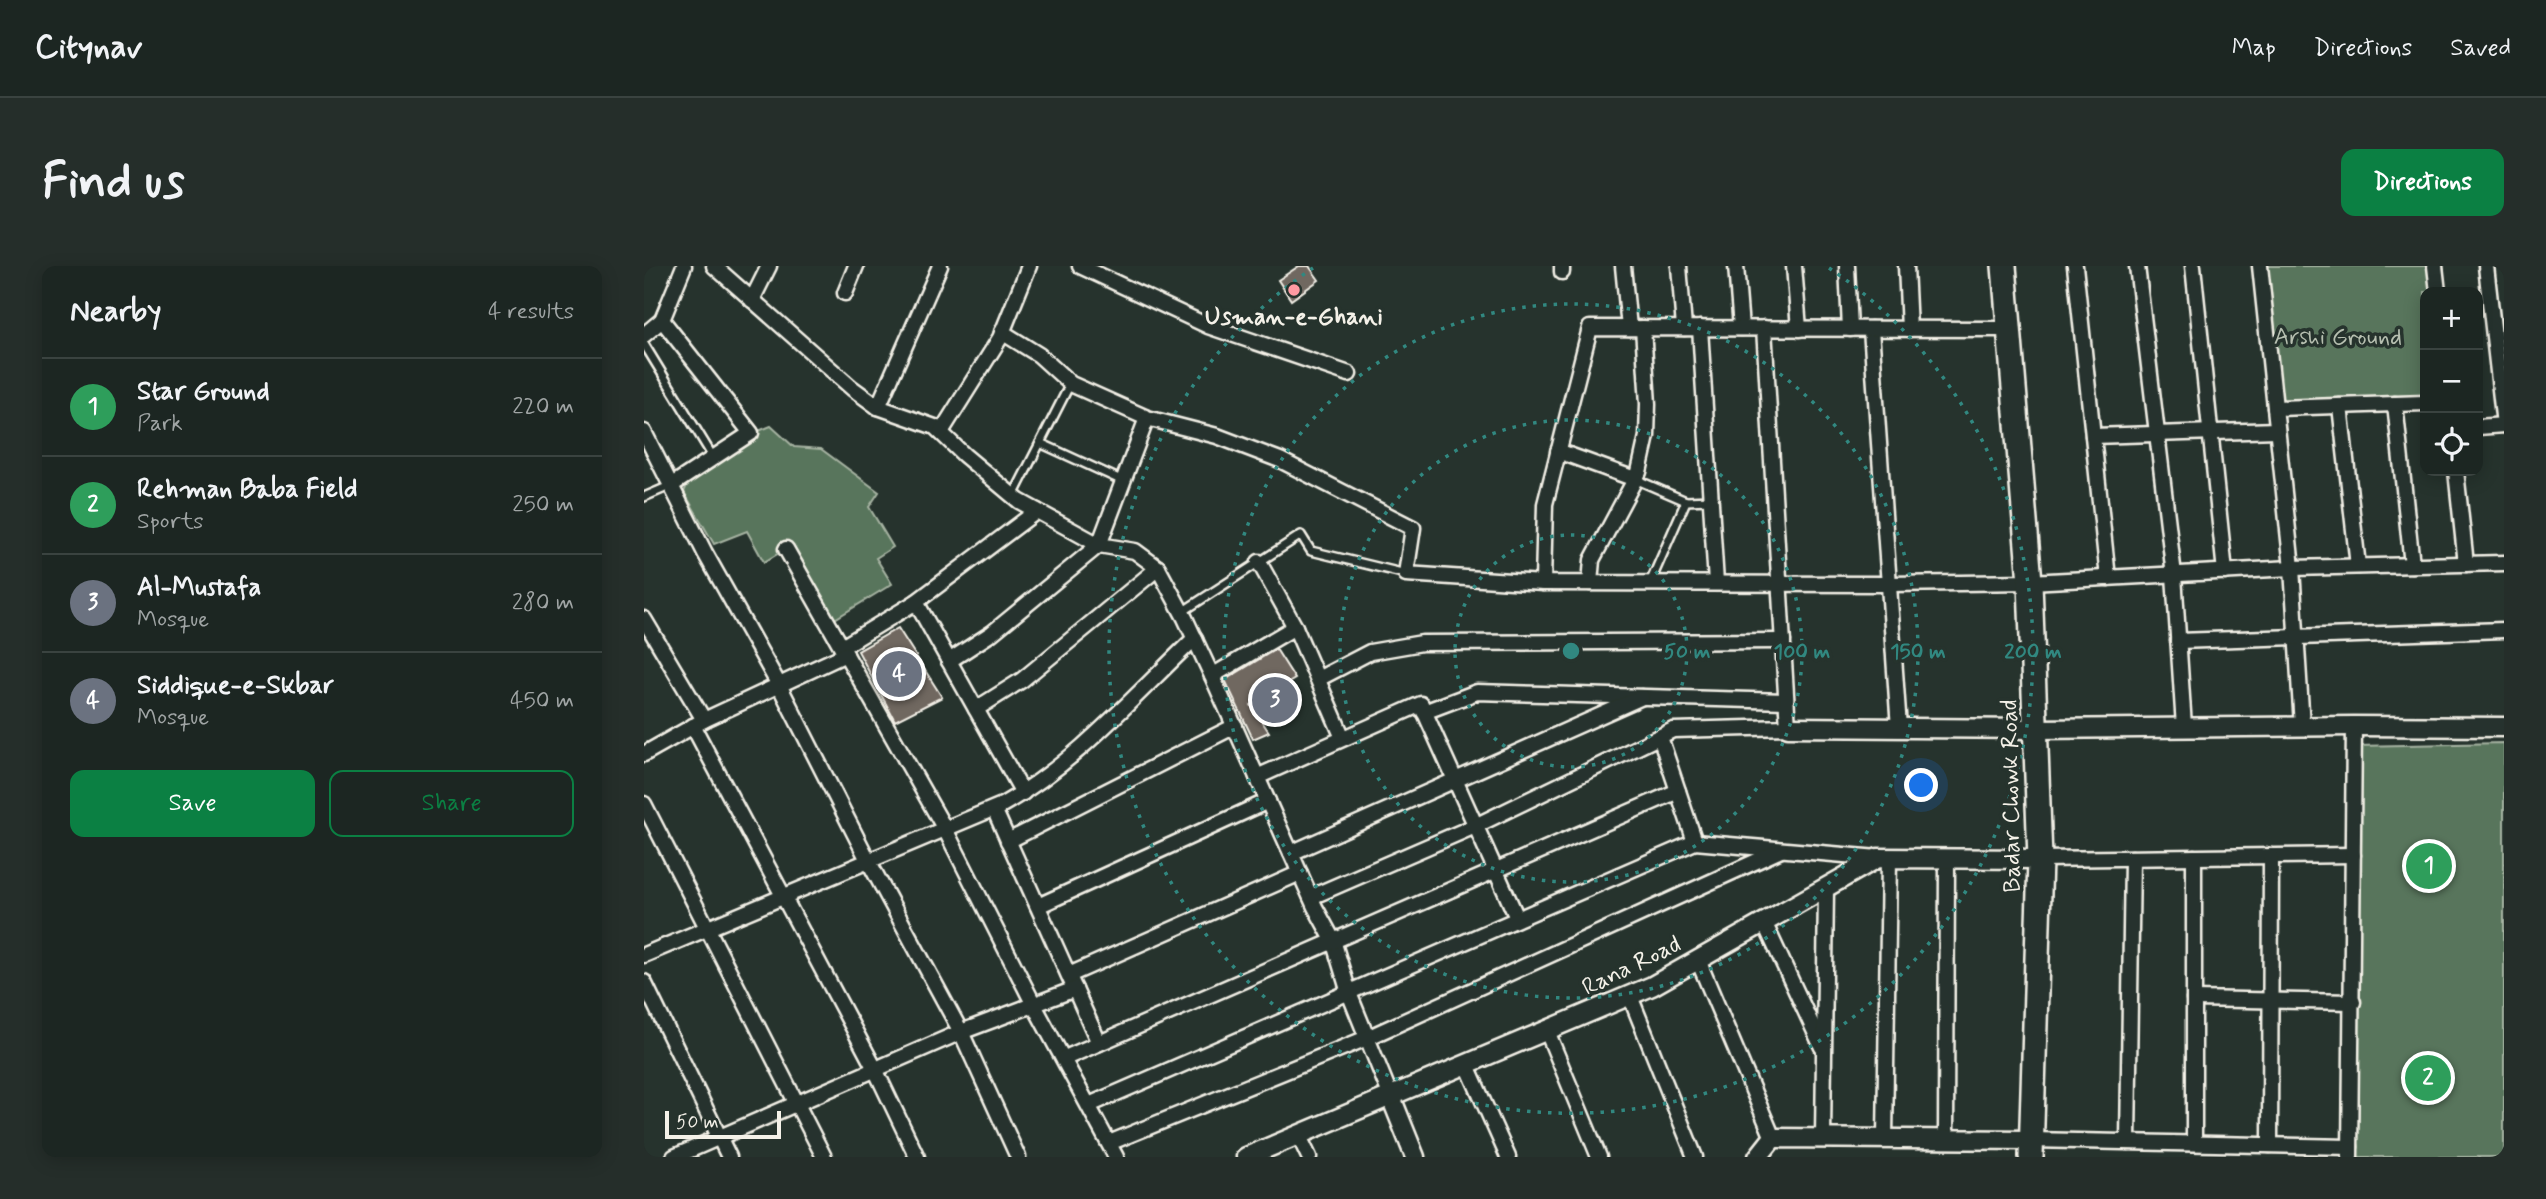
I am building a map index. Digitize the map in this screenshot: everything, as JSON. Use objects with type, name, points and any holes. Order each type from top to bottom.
[{"type":"main road","name":"Badar Chowk Road","points":[[2004,266],[2030,582],[2040,859],[2031,1148]]},
{"type":"street","points":[[644,335],[662,320],[684,266]]},
{"type":"street","points":[[714,266],[852,388],[878,407],[935,427],[1013,496],[1099,545],[1135,551],[1158,568],[1195,638],[1300,873],[1333,940],[1349,993],[1415,1157]]},
{"type":"street","points":[[752,300],[769,266]]},
{"type":"street","points":[[845,293],[856,266]]},
{"type":"street","points":[[878,407],[940,266]]},
{"type":"street","points":[[941,432],[1002,332],[1029,266]]},
{"type":"street","points":[[1080,266],[1107,272],[1208,326],[1349,374]]},
{"type":"street","points":[[1590,583],[1592,560],[1635,479],[1647,436],[1648,404],[1623,266]]},
{"type":"street","points":[[1679,266],[1684,328]]},
{"type":"street","points":[[1736,266],[1741,328]]},
{"type":"street","points":[[1794,266],[1799,328]]},
{"type":"street","points":[[1847,266],[1850,329]]},
{"type":"street","points":[[1906,266],[1909,329]]},
{"type":"street","points":[[2076,266],[2108,578]]},
{"type":"street","points":[[2137,266],[2174,575],[2183,727]]},
{"type":"street","points":[[2193,266],[2225,572]]},
{"type":"street","points":[[2260,266],[2292,568],[2302,726]]},
{"type":"street","points":[[2435,266],[2437,287]]},
{"type":"street","points":[[2483,427],[2504,425],[2486,266]]},
{"type":"street","points":[[662,320],[751,433],[672,485]]},
{"type":"street","points":[[1543,583],[1545,504],[1590,328],[2009,330]]},
{"type":"street","points":[[1700,328],[1716,583]]},
{"type":"street","points":[[1764,328],[1788,727]]},
{"type":"street","points":[[1871,329],[1899,728]]},
{"type":"street","points":[[1002,332],[1038,355],[1071,384],[1147,418],[1217,436],[1280,460],[1413,528],[1406,574],[1543,583],[1890,584],[2030,582],[2292,568],[2504,563]]},
{"type":"street","points":[[2275,408],[2420,403]]},
{"type":"street","points":[[2395,404],[2412,565]]},
{"type":"street","points":[[2340,406],[2358,566]]},
{"type":"street","points":[[949,661],[992,633],[1099,545],[1147,418]]},
{"type":"street","points":[[2093,436],[2277,430]]},
{"type":"street","points":[[644,432],[705,553],[779,685],[869,862],[961,1032],[1018,1157]]},
{"type":"street","points":[[1558,452],[1635,479]]},
{"type":"street","points":[[2457,476],[2466,564]]},
{"type":"street","points":[[644,754],[698,723],[844,651],[916,602],[1037,511]]},
{"type":"street","points":[[786,549],[946,831],[1034,1005],[1065,1058],[1116,1157]]},
{"type":"street","points":[[1259,562],[1295,627],[1343,738]]},
{"type":"street","points":[[976,709],[1021,680],[1158,568]]},
{"type":"street","points":[[916,602],[1023,793]]},
{"type":"street","points":[[644,619],[782,896],[875,1069],[916,1157]]},
{"type":"street","points":[[1212,676],[1295,627]]},
{"type":"street","points":[[2178,641],[2504,630]]},
{"type":"street","points":[[644,955],[782,896],[946,831],[1023,793],[1064,764],[1195,638]]},
{"type":"street","points":[[1318,679],[1370,652],[1422,643],[1783,641]]},
{"type":"street","points":[[1424,712],[1477,692],[1786,701]]},
{"type":"street","points":[[1291,853],[1642,697]]},
{"type":"street","points":[[1257,777],[1421,704],[1517,918]]},
{"type":"street","points":[[1008,841],[1235,726]]},
{"type":"street","points":[[1773,1138],[1946,1139],[2031,1148],[2128,1142],[2194,1143],[2270,1145],[2350,1152],[2354,726]]},
{"type":"street","points":[[1311,897],[1475,825],[1673,730],[1788,727],[2504,727]]},
{"type":"street","points":[[1660,737],[1695,842]]},
{"type":"street","points":[[1065,1058],[1678,791]]},
{"type":"street","points":[[1038,906],[1268,801]]},
{"type":"street","points":[[644,804],[824,1157]]},
{"type":"street","points":[[994,809],[1100,1043]]},
{"type":"street","points":[[1089,1105],[1695,842],[1883,858],[1885,1139]]},
{"type":"street","points":[[1108,1143],[1367,1038],[1782,850]]},
{"type":"street","points":[[2040,859],[2353,855]]},
{"type":"street","points":[[2270,1145],[2271,856]]},
{"type":"street","points":[[2194,857],[2194,1143]]},
{"type":"street","name":"Rana Road","points":[[1246,1157],[1652,986],[1883,858],[2040,859]]},
{"type":"street","points":[[1946,1139],[1947,858]]},
{"type":"street","points":[[2128,1142],[2132,858]]},
{"type":"street","points":[[1069,975],[1300,873]]},
{"type":"street","points":[[1824,1139],[1826,888]]},
{"type":"street","points":[[1765,922],[1824,1051]]},
{"type":"street","points":[[1698,960],[1773,1138]]},
{"type":"street","points":[[644,982],[730,1157]]},
{"type":"street","points":[[674,1157],[961,1032],[1075,989]]},
{"type":"street","points":[[1630,996],[1695,1157]]},
{"type":"street","points":[[2194,999],[2353,1002]]},
{"type":"street","points":[[1547,1031],[1599,1157]]},
{"type":"street","points":[[1468,1065],[1508,1157]]},
{"type":"street","points":[[1299,1136],[1309,1157]]},
{"type":"street","points":[[1758,1157],[1773,1138]]},
{"type":"lane","points":[[644,344],[713,457]]},
{"type":"lane","points":[[1013,496],[1071,384]]},
{"type":"lane","points":[[1040,443],[1123,481]]},
{"type":"lane","points":[[1635,479],[1686,502],[1711,500]]},
{"type":"lane","points":[[644,497],[672,485]]},
{"type":"lane","points":[[1650,583],[1686,502]]},
{"type":"lane","points":[[1182,612],[1301,536],[1311,551],[1406,574]]},
{"type":"green space","name":"Arshi Ground","points":[[2260,266],[2435,266],[2437,287],[2420,287],[2420,403],[2275,408]]},
{"type":"green space","points":[[771,426],[794,447],[821,449],[879,492],[869,507],[893,547],[876,558],[892,584],[828,623],[786,549],[764,562],[747,531],[714,544],[684,492],[694,477],[751,434]]},
{"type":"green space","points":[[2504,743],[2504,1157],[2350,1157],[2356,746]]},
{"type":"building","name":"Usman-e-Ghani","points":[[1299,266],[1309,266],[1319,280],[1291,300],[1278,280]]},
{"type":"building","points":[[898,628],[942,697],[895,721],[858,651]]},
{"type":"building","points":[[1276,649],[1295,679],[1251,705],[1269,732],[1253,739],[1225,680]]},
{"type":"place","name":"Usman-e-Ghani","points":[[1294,290]]},
{"type":"place","name":"Siddique-e-Skbar","points":[[899,674]]},
{"type":"place","name":"Al-Mustafa","points":[[1275,700]]},
{"type":"place","name":"Star Ground","points":[[2429,866]]},
{"type":"place","name":"Rehman Baba Field","points":[[2428,1078]]}]
